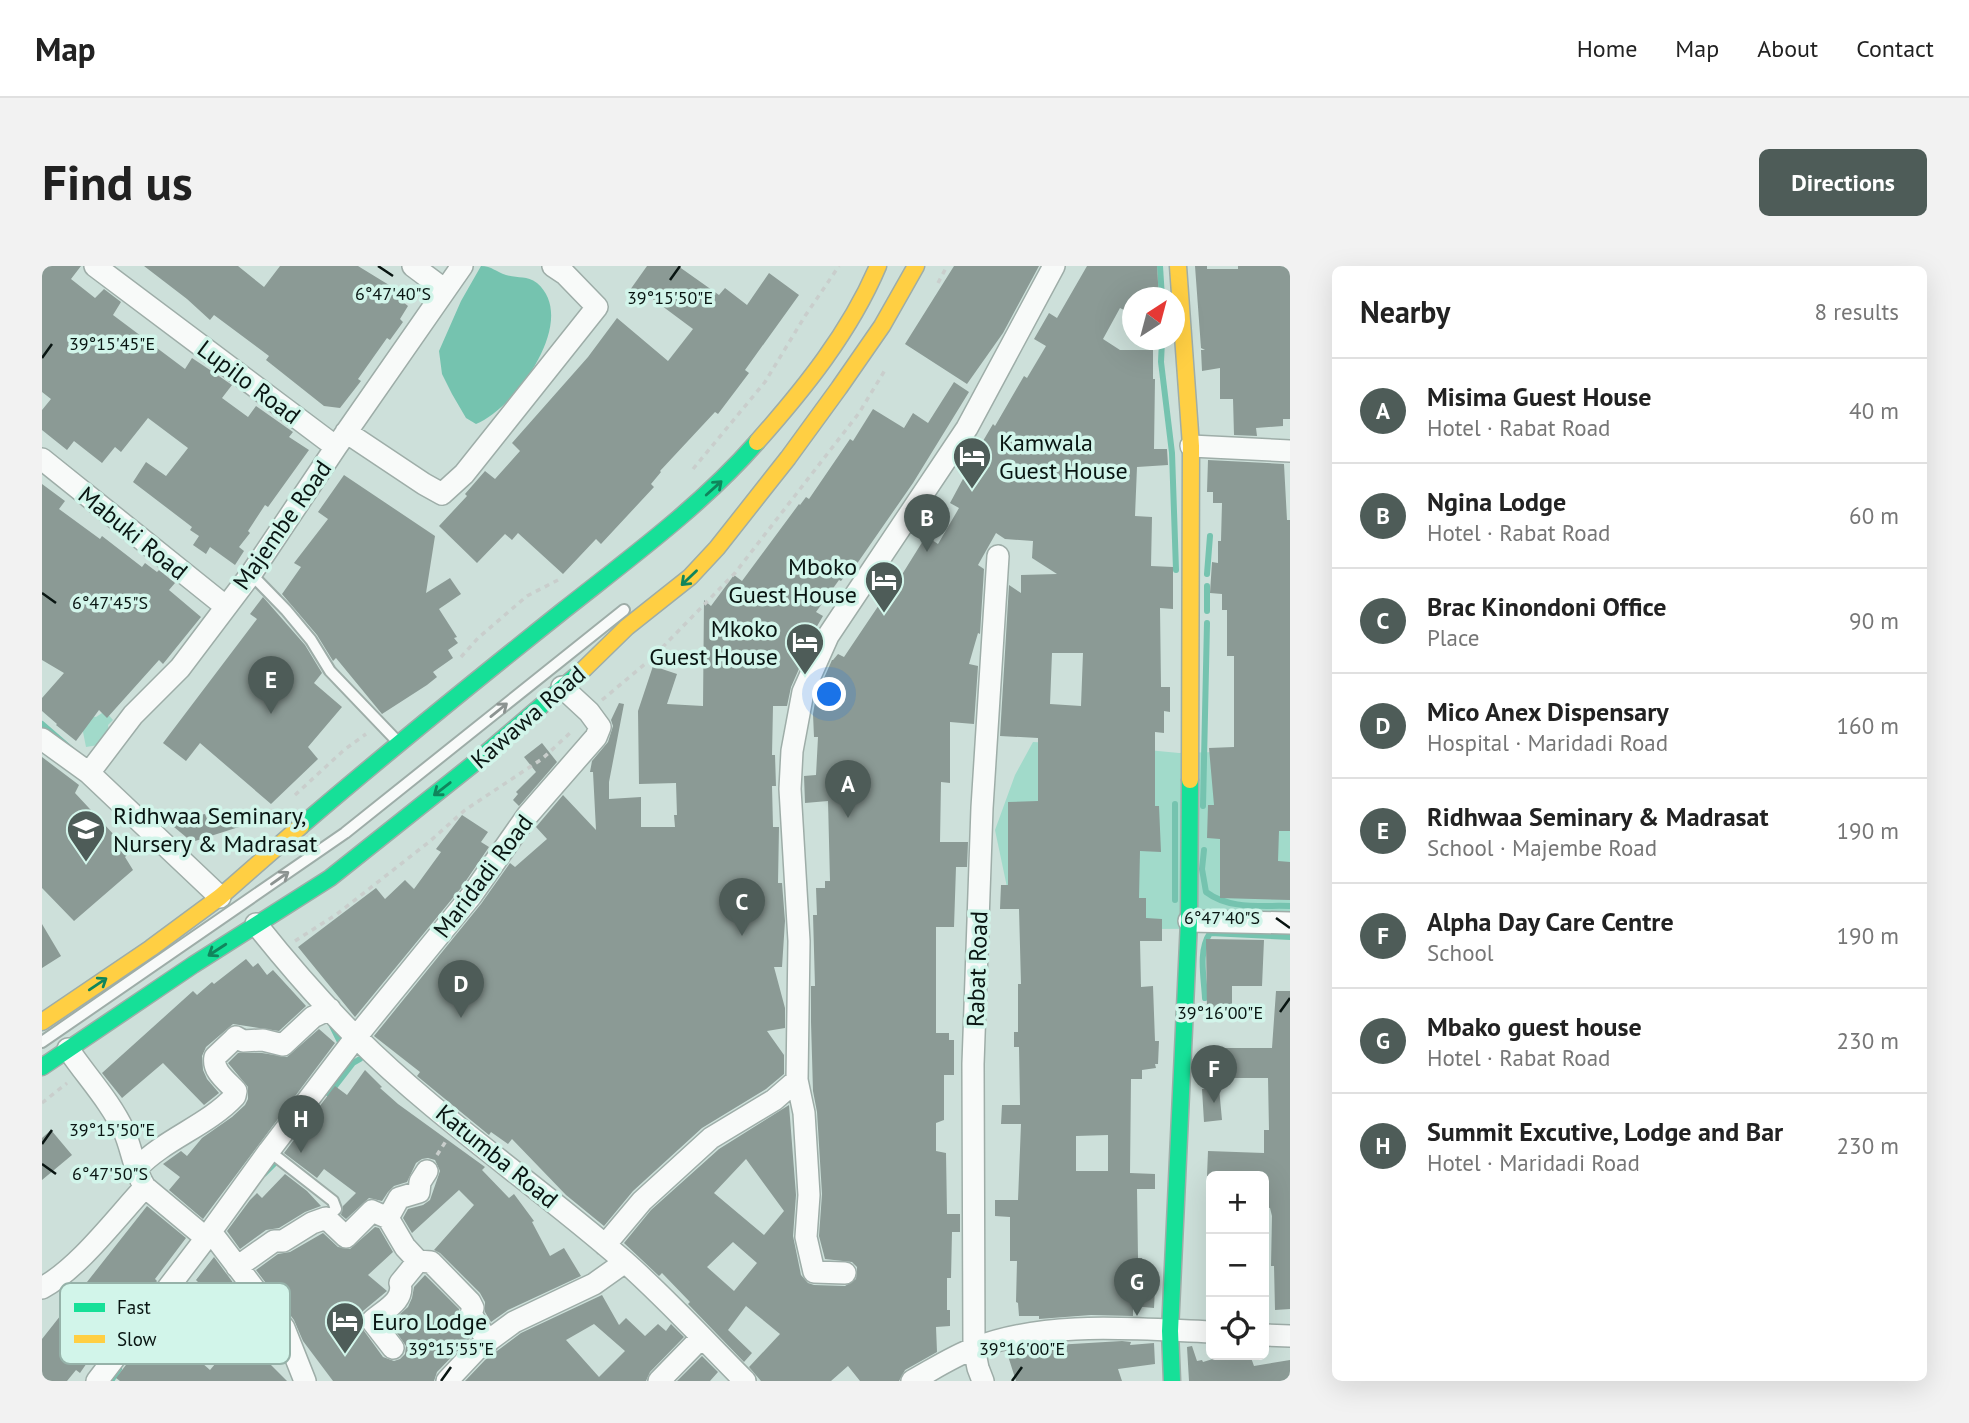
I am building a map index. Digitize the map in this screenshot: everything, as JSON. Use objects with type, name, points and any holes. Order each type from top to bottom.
[{"type":"main road","points":[[42,1023],[220,897],[398,742],[662,532],[729,474],[802,391],[834,345],[869,287],[878,266]]},
{"type":"main road","name":"Kawawa Road","points":[[42,1068],[256,924],[330,878],[471,765],[627,627],[690,577],[717,548],[839,388],[882,326],[916,266]]},
{"type":"main road","points":[[1172,1381],[1170,1331],[1189,921],[1191,446],[1178,266]]},
{"type":"street","name":"Lupilo Road","points":[[95,266],[341,439],[442,494],[464,474],[597,307],[565,274],[553,266]]},
{"type":"street","points":[[413,266],[445,290]]},
{"type":"street","name":"Majembe Road","points":[[89,773],[133,715],[180,668],[251,574],[462,266]]},
{"type":"street","points":[[845,1273],[815,1273],[805,1231],[809,1195],[804,1113],[797,1080],[800,969],[790,789],[792,751],[803,692],[828,636],[967,428],[1054,266]]},
{"type":"street","points":[[1191,446],[1290,451]]},
{"type":"street","name":"Mabuki Road","points":[[42,460],[225,606]]},
{"type":"street","name":"Rabat Road","points":[[983,1381],[974,1348],[973,1064],[982,808],[998,556]]},
{"type":"street","name":"Maridadi Road","points":[[173,1283],[356,1037],[471,896],[527,816],[596,737],[600,727],[589,712],[562,687]]},
{"type":"street","points":[[42,738],[89,773],[220,897]]},
{"type":"street","points":[[1189,921],[1290,923]]},
{"type":"street","name":"Katumba Road","points":[[256,924],[356,1037],[456,1124],[625,1262],[745,1381]]},
{"type":"street","points":[[42,1288],[76,1261],[114,1223],[159,1148],[213,1117],[235,1096],[236,1091],[217,1070],[215,1057],[236,1037],[283,1045],[313,1017],[330,1009]]},
{"type":"street","points":[[68,1049],[112,1108],[127,1138],[141,1177],[209,1235],[249,1283]]},
{"type":"street","points":[[605,1245],[642,1201],[711,1138],[774,1100],[797,1080]]},
{"type":"street","points":[[388,1218],[399,1198],[419,1192],[420,1182],[427,1171]]},
{"type":"street","points":[[237,1267],[274,1241],[283,1241],[319,1220],[326,1219],[346,1237],[372,1211],[388,1218],[405,1247],[418,1261],[431,1262],[470,1302],[473,1308],[471,1314],[488,1342]]},
{"type":"street","points":[[393,1348],[372,1321],[398,1301],[402,1290],[400,1283],[418,1261]]},
{"type":"street","points":[[447,1381],[476,1350],[514,1322],[594,1284],[625,1262]]},
{"type":"street","points":[[912,1381],[974,1348],[1019,1336],[1066,1330],[1206,1332]]},
{"type":"street","points":[[1269,1335],[1290,1336]]},
{"type":"street","points":[[672,1377],[701,1338]]},
{"type":"street","points":[[290,1342],[306,1381]]},
{"type":"street","name":"Maridadi Road","points":[[101,1380],[113,1364]]},
{"type":"lane","points":[[717,529],[788,444],[898,284],[905,266]]},
{"type":"lane","points":[[786,427],[864,320],[881,288]]},
{"type":"lane","name":"Kawawa Road","points":[[551,635],[682,530]]},
{"type":"lane","points":[[251,574],[311,640],[330,671],[398,742]]},
{"type":"lane","name":"Kawawa Road","points":[[42,1041],[345,833],[635,601]]},
{"type":"lane","name":"Kawawa Road","points":[[42,1041],[160,958],[473,698]]},
{"type":"lane","points":[[269,1151],[333,1201],[336,1209],[326,1219]]},
{"type":"path","points":[[693,469],[765,382],[839,266]]},
{"type":"path","points":[[456,663],[478,638],[527,596],[568,575]]},
{"type":"path","points":[[289,801],[344,750],[380,724]]},
{"type":"path","points":[[42,1103],[83,1071]]},
{"type":"path","points":[[427,1171],[456,1124]]},
{"type":"shaded area","points":[[481,266],[537,283],[548,299],[551,318],[547,340],[524,382],[492,415],[476,424],[466,418],[452,394],[442,374],[439,351],[461,301]]},
{"type":"shaded area","points":[[105,711],[113,720],[108,725],[111,743],[86,747],[82,727],[90,716],[96,717]]},
{"type":"shaded area","points":[[1033,742],[1179,753],[1290,750],[1290,928],[1152,929],[1011,906],[995,830],[1015,775]]},
{"type":"building","points":[[42,266],[81,266],[71,279],[95,298],[104,289],[121,302],[113,315],[185,369],[192,358],[232,385],[222,398],[248,417],[256,406],[293,432],[289,437],[309,450],[248,531],[250,533],[239,547],[244,551],[235,565],[210,547],[206,554],[193,545],[199,536],[190,530],[192,527],[133,482],[146,462],[166,476],[188,448],[148,418],[121,452],[115,447],[102,463],[74,441],[67,450],[42,430],[42,410],[51,399],[42,392]]},
{"type":"building","points":[[144,266],[238,266],[264,287],[280,266],[358,266],[389,285],[386,288],[408,306],[400,319],[403,322],[390,340],[387,338],[358,379],[361,381],[340,408],[324,406],[266,360],[269,356],[214,315],[210,320]]},
{"type":"building","points":[[647,266],[678,266],[719,295],[725,288],[747,305],[769,273],[799,295],[745,370],[749,373],[718,414],[715,412],[660,471],[651,484],[654,487],[601,544],[596,539],[563,574],[518,533],[512,540],[505,534],[477,563],[439,526],[467,496],[465,494],[485,471],[495,479],[520,451],[512,443],[588,357],[617,318],[668,361],[693,329],[650,297],[646,301],[630,290]]},
{"type":"building","points":[[954,266],[1039,266],[1003,333],[967,384],[905,344]]},
{"type":"building","points":[[1087,266],[1157,266],[1158,287],[1122,287],[1122,309],[1120,308],[1103,339],[1120,350],[1153,350],[1154,449],[1167,449],[1168,465],[1137,467],[1135,516],[1152,517],[1151,566],[1173,567],[1173,609],[1160,608],[1161,687],[1170,687],[1170,712],[1164,711],[1164,733],[1155,732],[1155,806],[1159,806],[1161,852],[1140,851],[1139,898],[1146,898],[1146,918],[1162,919],[1162,941],[1140,941],[1141,987],[1153,986],[1155,1041],[1159,1041],[1158,1064],[1155,1064],[1156,1068],[1142,1070],[1142,1079],[1131,1079],[1130,1173],[1155,1174],[1155,1189],[1137,1189],[1138,1258],[1142,1258],[1142,1267],[1156,1268],[1154,1308],[1133,1306],[1133,1316],[1091,1315],[1039,1319],[1039,1316],[1019,1316],[1016,1302],[1017,1261],[1010,1261],[1010,1217],[995,1216],[995,1200],[1018,1200],[1021,1124],[1001,1124],[1002,1105],[1020,1105],[1019,1047],[1014,1047],[1014,1032],[1018,1032],[1018,984],[1021,984],[1019,909],[1000,909],[1001,885],[1008,885],[1008,802],[1038,801],[1038,738],[1000,736],[1009,585],[1021,593],[1021,575],[1057,574],[1032,558],[1033,541],[1005,539],[996,533],[978,565],[984,569],[980,634],[978,633],[969,664],[978,666],[974,724],[950,722],[950,783],[941,782],[940,842],[968,842],[967,867],[956,867],[954,927],[936,927],[936,1033],[949,1033],[949,1040],[954,1040],[954,1075],[944,1075],[944,1120],[936,1123],[936,1151],[946,1153],[947,1214],[960,1214],[960,1232],[952,1232],[951,1278],[947,1278],[950,1326],[936,1327],[937,1352],[905,1370],[899,1381],[860,1381],[848,1366],[831,1381],[761,1381],[749,1367],[780,1334],[746,1306],[728,1330],[752,1353],[744,1362],[662,1273],[659,1276],[624,1243],[651,1210],[719,1149],[789,1105],[796,1195],[793,1236],[801,1275],[814,1285],[845,1286],[856,1279],[857,1267],[852,1262],[825,1259],[819,1236],[822,1194],[817,1112],[813,1091],[811,1022],[811,986],[815,986],[813,915],[817,915],[816,888],[825,888],[825,881],[830,881],[828,801],[805,803],[804,776],[816,775],[818,737],[814,737],[813,714],[816,696],[832,660],[838,654],[844,657],[885,596],[888,597],[926,536],[938,544],[959,508],[950,503],[971,464],[968,462],[993,424],[995,426],[1024,376],[1027,378],[1046,346],[1034,339],[1049,313],[1057,318]],"holes":[[[1052,653],[1083,653],[1081,706],[1050,704]],[[1108,1135],[1108,1171],[1076,1171],[1076,1136]],[[746,1159],[784,1211],[764,1235],[714,1193]],[[733,1242],[757,1263],[734,1291],[707,1267]]]},
{"type":"building","points":[[1195,266],[1207,266],[1207,269],[1238,269],[1238,266],[1290,266],[1290,419],[1283,419],[1283,426],[1256,428],[1257,436],[1234,435],[1233,399],[1220,399],[1220,368],[1202,371],[1201,350],[1205,350],[1201,348]]},
{"type":"building","points":[[954,382],[969,392],[913,483],[854,568],[839,580],[816,612],[823,616],[806,645],[809,646],[791,687],[787,706],[773,706],[772,755],[775,755],[776,786],[772,786],[773,827],[779,827],[778,883],[782,883],[785,921],[782,967],[774,967],[785,1008],[785,1028],[767,1031],[784,1055],[784,1074],[766,1089],[702,1128],[633,1191],[604,1226],[566,1195],[512,1139],[508,1144],[491,1132],[489,1135],[417,1076],[420,1072],[374,1036],[481,904],[510,863],[515,867],[547,839],[536,827],[563,795],[596,830],[593,772],[590,772],[592,761],[608,742],[613,726],[611,720],[619,703],[624,704],[609,782],[609,799],[641,797],[641,827],[675,827],[676,783],[639,784],[638,711],[653,666],[677,674],[667,704],[703,706],[704,600],[711,606],[734,575],[742,581],[799,504],[806,497],[809,499],[850,439],[853,441],[873,409],[904,428],[913,413],[928,423]]},
{"type":"building","points":[[1208,460],[1284,464],[1287,520],[1290,520],[1290,831],[1279,831],[1278,861],[1290,862],[1290,900],[1220,898],[1220,839],[1207,838],[1208,805],[1214,805],[1209,748],[1234,747],[1234,656],[1227,656],[1227,610],[1222,610],[1222,594],[1210,593],[1212,562],[1218,563],[1218,541],[1221,541],[1222,503],[1213,503],[1213,492],[1207,492]]},
{"type":"building","points":[[344,475],[435,536],[426,593],[450,578],[461,594],[439,609],[457,637],[454,638],[458,643],[448,650],[453,658],[433,672],[437,677],[427,685],[382,714],[336,658],[333,661],[317,635],[282,594],[301,567],[294,563],[328,519],[318,512]]},
{"type":"building","points":[[42,484],[65,501],[59,509],[100,539],[102,536],[142,567],[145,563],[175,583],[169,590],[201,617],[163,664],[159,660],[107,718],[99,710],[76,741],[42,711],[42,698],[64,673],[42,660]]},
{"type":"building","points":[[263,597],[305,645],[322,673],[314,683],[342,707],[308,747],[318,759],[271,804],[200,743],[186,761],[163,743],[257,619],[250,614]]},
{"type":"building","points":[[542,743],[557,762],[519,806],[513,800],[518,794],[516,792],[536,772],[524,757]]},
{"type":"building","name":"Ridhwaa Seminary, Nursery & Madrasat","points":[[42,757],[79,785],[75,793],[130,852],[125,857],[133,870],[74,921],[42,888]]},
{"type":"building","points":[[265,809],[267,818],[192,842],[168,822],[205,814],[207,819]]},
{"type":"building","points":[[462,815],[488,832],[481,842],[489,847],[461,888],[355,1017],[298,947],[376,888],[385,899],[405,880],[414,889],[441,852],[436,849]]},
{"type":"building","points":[[42,924],[61,956],[42,968]]},
{"type":"building","points":[[1206,939],[1264,940],[1262,986],[1232,986],[1232,1012],[1207,1012]]},
{"type":"building","points":[[246,959],[253,967],[258,963],[267,975],[273,970],[306,1006],[279,1031],[233,1024],[206,1047],[202,1056],[203,1070],[219,1093],[204,1105],[163,1063],[122,1098],[102,1073],[193,991],[197,995]]},
{"type":"building","points":[[1276,991],[1290,991],[1290,1309],[1275,1310],[1269,1171],[1207,1171],[1208,1151],[1264,1153],[1264,1130],[1269,1130],[1268,1078],[1207,1078],[1208,1061],[1224,1062],[1223,1048],[1272,1048]]},
{"type":"building","points":[[319,1029],[335,1043],[203,1219],[169,1190],[180,1177],[163,1164],[181,1151],[187,1156],[202,1138],[245,1105],[248,1087],[228,1063],[238,1053],[287,1057]]},
{"type":"building","points":[[365,1070],[398,1104],[485,1167],[482,1170],[509,1198],[514,1194],[534,1221],[532,1222],[550,1256],[564,1248],[581,1276],[508,1310],[491,1322],[480,1293],[434,1250],[474,1205],[459,1190],[412,1233],[403,1218],[408,1209],[430,1200],[440,1171],[435,1160],[428,1158],[416,1163],[407,1182],[394,1186],[382,1201],[369,1198],[346,1219],[341,1215],[343,1206],[356,1193],[324,1169],[317,1178],[284,1153],[335,1086],[347,1095]]},
{"type":"building","points":[[1219,1088],[1222,1120],[1204,1122],[1202,1089]]},
{"type":"building","points":[[51,1130],[72,1155],[42,1180],[42,1138]]},
{"type":"building","points":[[285,1174],[321,1206],[305,1212],[279,1228],[266,1230],[240,1249],[227,1231],[257,1193],[262,1198]]},
{"type":"building","points":[[147,1206],[186,1238],[155,1279],[155,1283],[86,1283]]},
{"type":"building","points":[[375,1227],[379,1228],[393,1252],[368,1275],[387,1291],[363,1311],[359,1324],[383,1357],[394,1361],[405,1354],[406,1346],[390,1323],[408,1307],[414,1287],[425,1275],[459,1309],[460,1320],[470,1338],[437,1372],[434,1381],[333,1381],[303,1341],[290,1315],[290,1283],[266,1283],[256,1270],[278,1254],[290,1252],[323,1233],[338,1247],[350,1249]]},
{"type":"building","points":[[214,1257],[233,1283],[199,1283],[196,1280]]},
{"type":"building","points":[[602,1295],[619,1325],[626,1318],[645,1336],[658,1324],[666,1331],[671,1324],[684,1337],[650,1372],[646,1381],[465,1381],[485,1360],[521,1333]],"holes":[[[594,1324],[625,1351],[599,1377],[566,1340]]]},
{"type":"building","points":[[60,1316],[60,1364],[86,1364],[80,1373],[76,1370],[67,1381],[42,1381],[42,1339]]},
{"type":"building","points":[[1131,1342],[1130,1345],[1154,1343],[1155,1364],[1118,1369],[1122,1381],[1016,1381],[1008,1356],[1039,1349],[1039,1346]]},
{"type":"building","points":[[1192,1346],[1197,1361],[1203,1362],[1252,1360],[1254,1366],[1290,1360],[1290,1381],[1189,1381],[1187,1347]]},
{"type":"building","points":[[702,1356],[718,1372],[710,1381],[677,1381]]},
{"type":"building","points":[[127,1364],[203,1364],[210,1370],[215,1364],[270,1364],[287,1381],[120,1381],[116,1378]]},
{"type":"waterway","points":[[1160,266],[1161,287]]},
{"type":"waterway","points":[[1162,350],[1172,453],[1176,570]]},
{"type":"waterway","points":[[1207,574],[1210,536]]},
{"type":"waterway","points":[[1207,586],[1207,611]]},
{"type":"waterway","points":[[1203,806],[1207,623]]},
{"type":"waterway","points":[[42,724],[72,750]]},
{"type":"waterway","points":[[1175,804],[1175,900]]},
{"type":"waterway","points":[[1204,850],[1202,869],[1206,892],[1215,898],[1235,904],[1290,906]]},
{"type":"waterway","points":[[1205,998],[1203,956],[1210,933],[1290,937]]},
{"type":"waterway","points":[[330,1022],[342,1046]]},
{"type":"waterway","points":[[329,1094],[353,1063],[360,1059]]},
{"type":"waterway","points":[[264,1174],[278,1160]]},
{"type":"waterway","points":[[111,1381],[119,1369]]},
{"type":"traffic: fast","points":[[301,826],[464,690],[665,530],[713,488],[757,442]]},
{"type":"traffic: fast","points":[[42,1067],[193,965],[330,878],[472,765],[583,670]]},
{"type":"traffic: fast","points":[[1172,1381],[1170,1331],[1189,921],[1190,780]]},
{"type":"traffic: slow","points":[[757,442],[825,359],[854,314],[878,266]]},
{"type":"traffic: slow","points":[[583,670],[627,627],[690,577],[717,548],[839,388],[882,326],[916,266]]},
{"type":"traffic: slow","points":[[1178,266],[1191,446],[1190,780]]},
{"type":"traffic: slow","points":[[42,1022],[220,897],[301,826]]},
{"type":"place","name":"Kamwala Guest House","points":[[972,490]]},
{"type":"place","name":"Ngina Lodge","points":[[927,552]]},
{"type":"place","name":"Mboko Guest House","points":[[884,614]]},
{"type":"place","name":"Mkoko Guest House","points":[[805,676]]},
{"type":"place","name":"Ridhwaa Seminary & Madrasat","points":[[271,714]]},
{"type":"place","name":"Misima Guest House","points":[[848,818]]},
{"type":"place","name":"Ridhwaa Seminary, Nursery & Madrasat","points":[[86,863]]},
{"type":"place","name":"Brac Kinondoni Office","points":[[742,936]]},
{"type":"place","name":"Mico Anex Dispensary","points":[[461,1018]]},
{"type":"place","name":"Alpha Day Care Centre","points":[[1214,1103]]},
{"type":"place","name":"Summit Excutive, Lodge and Bar","points":[[301,1153]]},
{"type":"place","name":"Mbako guest house","points":[[1137,1316]]},
{"type":"place","name":"Euro Lodge","points":[[345,1355]]}]
